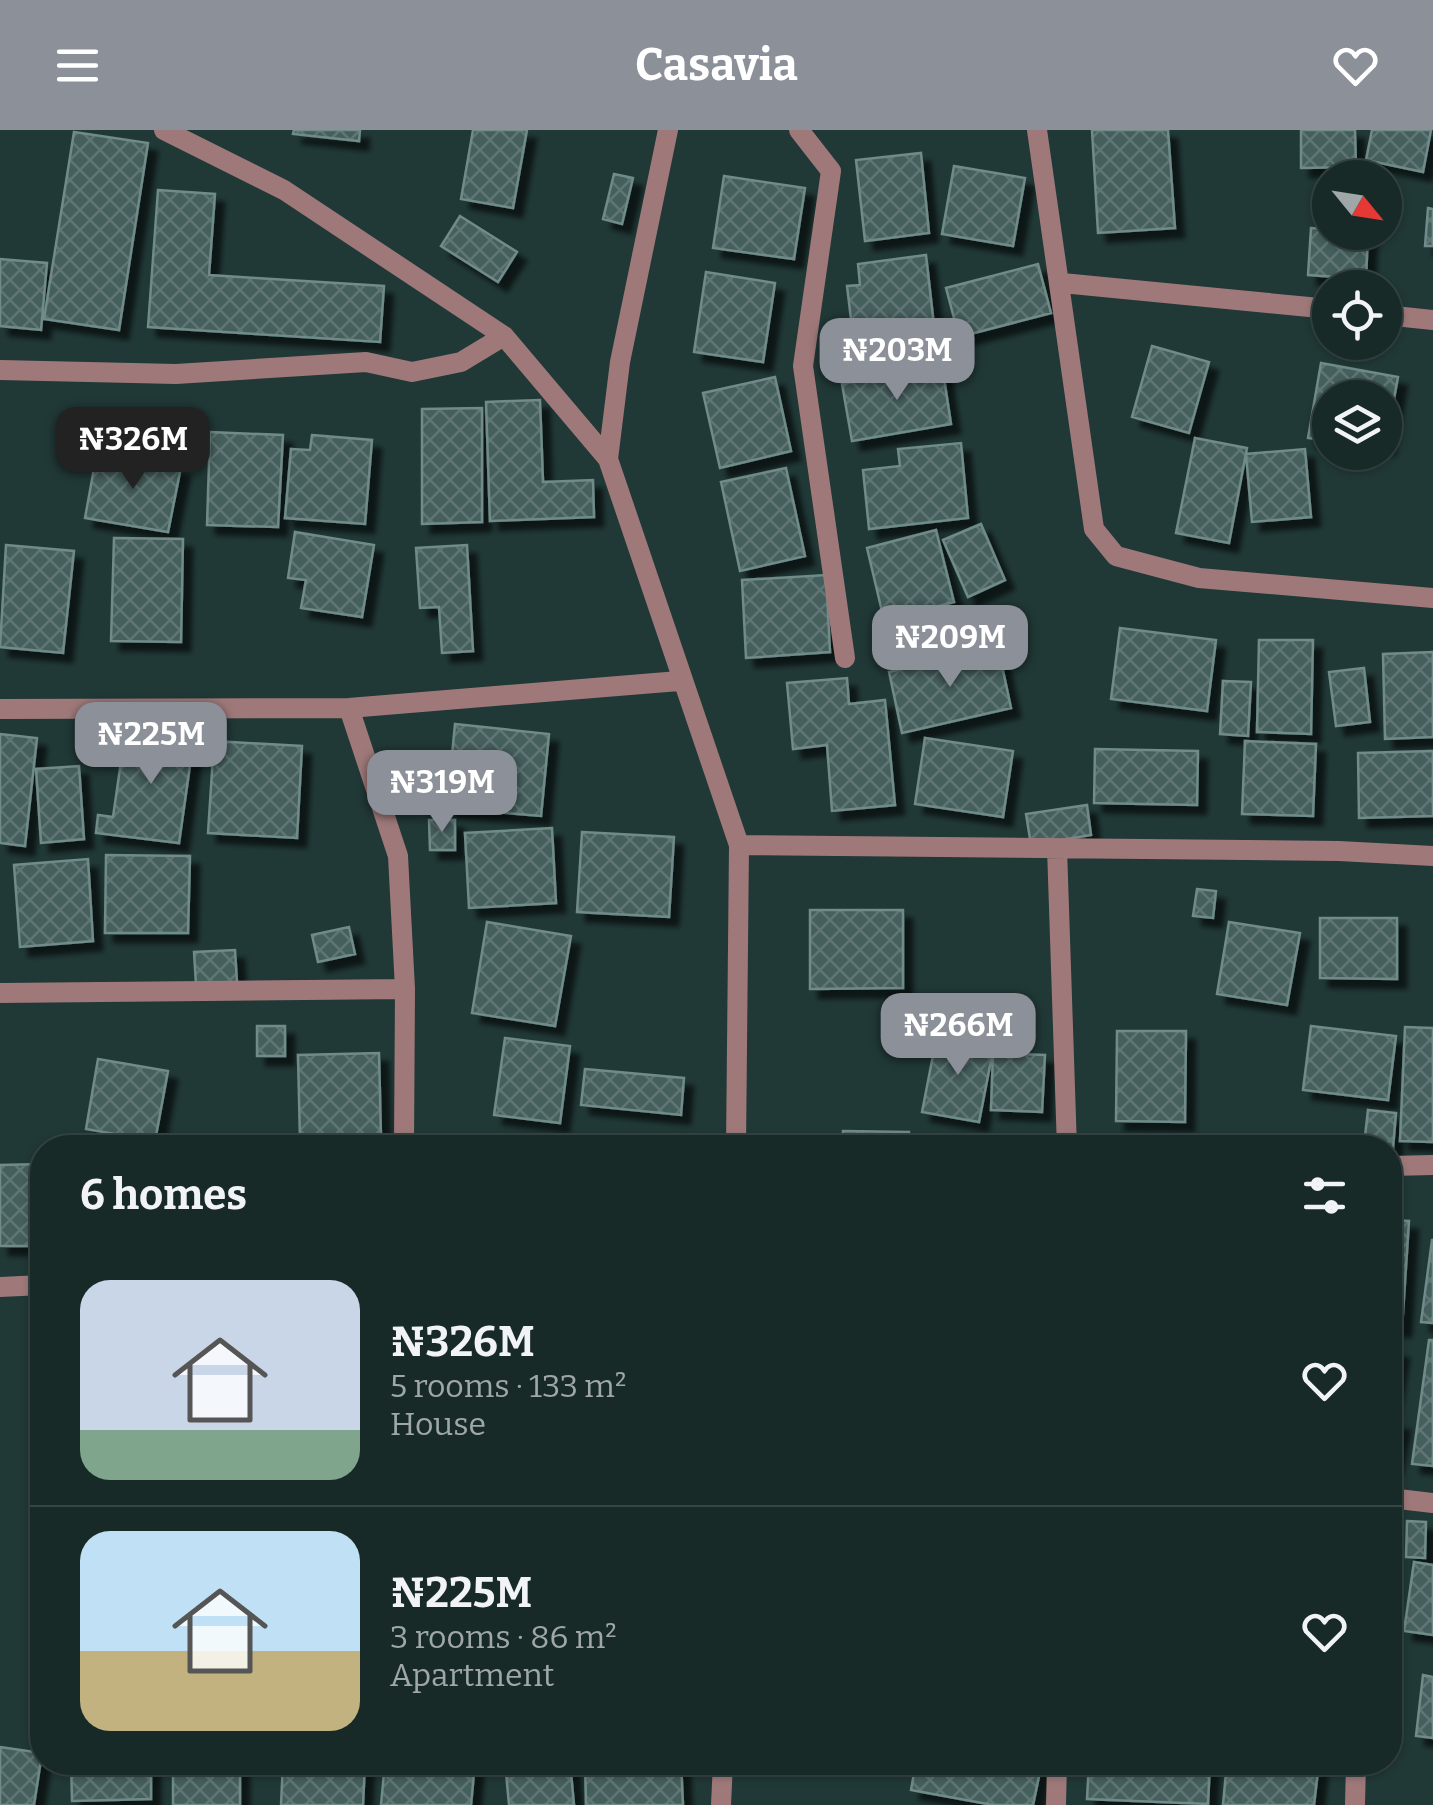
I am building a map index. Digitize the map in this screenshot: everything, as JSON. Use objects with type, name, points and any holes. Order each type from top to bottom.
[{"type":"street","points":[[164,130],[284,190],[504,336],[608,459],[739,845],[736,1135]]},
{"type":"street","points":[[608,459],[620,362],[668,130]]},
{"type":"street","points":[[799,130],[832,171],[803,366],[845,658]]},
{"type":"street","points":[[1037,130],[1062,283],[1094,529],[1116,556],[1199,578],[1433,598]]},
{"type":"street","points":[[1062,283],[1312,307]]},
{"type":"street","points":[[1402,317],[1433,320]]},
{"type":"street","points":[[0,370],[176,374],[366,362],[412,372],[461,362],[504,336]]},
{"type":"street","points":[[0,709],[350,708],[680,680]]},
{"type":"street","points":[[350,708],[398,856],[405,988],[404,1135]]},
{"type":"street","points":[[739,845],[1339,850],[1433,856]]},
{"type":"street","points":[[1057,848],[1067,1135]]},
{"type":"street","points":[[0,993],[405,988]]},
{"type":"street","points":[[1402,1166],[1433,1165]]},
{"type":"street","points":[[0,1286],[30,1285]]},
{"type":"street","points":[[1402,1499],[1433,1503]]},
{"type":"street","points":[[720,1805],[722,1775]]},
{"type":"street","points":[[1056,1805],[1057,1775]]},
{"type":"street","points":[[1356,1775],[1356,1805]]},
{"type":"building","points":[[294,130],[360,130],[359,141],[293,134]]},
{"type":"building","points":[[473,130],[527,130],[513,208],[461,199]]},
{"type":"building","points":[[1092,130],[1168,130],[1175,228],[1098,233]]},
{"type":"building","points":[[1301,130],[1355,130],[1356,160],[1312,160],[1312,168],[1301,168]]},
{"type":"building","points":[[1372,130],[1431,130],[1423,172],[1402,168],[1402,160],[1366,160]]},
{"type":"building","points":[[74,132],[148,143],[119,330],[44,319]]},
{"type":"building","points":[[921,153],[929,233],[865,241],[856,160]]},
{"type":"building","points":[[954,166],[1025,178],[1013,246],[942,234]]},
{"type":"building","points":[[614,174],[633,178],[622,224],[603,219]]},
{"type":"building","points":[[724,176],[805,188],[794,259],[713,248]]},
{"type":"building","points":[[158,190],[215,194],[209,275],[384,286],[380,342],[148,327]]},
{"type":"building","points":[[1428,208],[1433,209],[1433,246],[1425,246]]},
{"type":"building","points":[[460,216],[517,252],[498,282],[441,246]]},
{"type":"building","points":[[1311,228],[1312,250],[1367,250],[1366,270],[1312,270],[1312,275],[1308,275]]},
{"type":"building","points":[[926,255],[934,326],[853,336],[847,286],[860,285],[858,264]]},
{"type":"building","points":[[0,259],[47,263],[41,330],[0,326]]},
{"type":"building","points":[[1038,264],[1051,313],[959,337],[946,288]]},
{"type":"building","points":[[706,272],[775,283],[763,362],[694,352]]},
{"type":"building","points":[[1152,346],[1209,362],[1189,433],[1132,417]]},
{"type":"building","points":[[1321,363],[1398,377],[1397,380],[1318,380]]},
{"type":"building","points":[[942,365],[951,424],[852,441],[842,384]]},
{"type":"building","points":[[775,377],[791,451],[720,468],[703,393]]},
{"type":"building","points":[[540,400],[543,482],[593,480],[594,517],[490,521],[486,402]]},
{"type":"building","points":[[482,408],[482,522],[422,524],[422,409]]},
{"type":"building","points":[[163,414],[185,418],[180,447],[159,444]]},
{"type":"building","points":[[210,432],[283,435],[278,527],[207,525]]},
{"type":"building","points":[[312,435],[372,440],[365,524],[285,518],[291,449],[310,450]]},
{"type":"building","points":[[1195,438],[1247,448],[1229,543],[1176,533]]},
{"type":"building","points":[[961,443],[968,518],[869,529],[863,470],[900,466],[898,449]]},
{"type":"building","points":[[1305,449],[1311,517],[1252,522],[1246,454]]},
{"type":"building","points":[[97,452],[181,467],[168,532],[85,518]]},
{"type":"building","points":[[786,468],[805,556],[740,571],[721,482]]},
{"type":"building","points":[[981,524],[1005,580],[968,597],[943,540]]},
{"type":"building","points":[[936,530],[954,602],[884,620],[867,548]]},
{"type":"building","points":[[295,532],[374,545],[362,617],[301,608],[306,580],[288,578]]},
{"type":"building","points":[[114,538],[183,539],[181,642],[111,641]]},
{"type":"building","points":[[6,545],[74,551],[63,653],[0,647]]},
{"type":"building","points":[[467,545],[473,651],[442,653],[439,607],[420,608],[416,548]]},
{"type":"building","points":[[826,575],[830,652],[746,658],[742,580]]},
{"type":"building","points":[[1120,628],[1216,640],[1207,711],[1111,699]]},
{"type":"building","points":[[1259,640],[1313,640],[1311,734],[1257,732]]},
{"type":"building","points":[[998,647],[1011,708],[902,733],[889,672]]},
{"type":"building","points":[[1433,652],[1433,737],[1385,739],[1383,654]]},
{"type":"building","points":[[1364,668],[1370,722],[1336,726],[1329,672]]},
{"type":"building","points":[[847,678],[849,704],[885,700],[895,805],[832,811],[827,745],[793,749],[787,683]]},
{"type":"building","points":[[1223,681],[1251,682],[1248,736],[1220,734]]},
{"type":"building","points":[[455,724],[549,734],[541,816],[447,808]]},
{"type":"building","points":[[126,727],[194,737],[179,843],[96,833],[98,815],[113,817]]},
{"type":"building","points":[[0,734],[37,738],[25,846],[0,843]]},
{"type":"building","points":[[925,738],[1013,751],[1003,817],[915,804]]},
{"type":"building","points":[[214,741],[302,746],[297,838],[208,833]]},
{"type":"building","points":[[1245,741],[1316,744],[1313,816],[1242,814]]},
{"type":"building","points":[[1095,749],[1198,751],[1197,805],[1094,803]]},
{"type":"building","points":[[1433,751],[1433,816],[1359,818],[1358,753]]},
{"type":"building","points":[[79,766],[84,839],[41,843],[36,769]]},
{"type":"building","points":[[1087,805],[1091,835],[1031,845],[1026,814]]},
{"type":"building","points":[[429,820],[455,820],[455,850],[430,850]]},
{"type":"building","points":[[552,828],[556,903],[469,908],[465,833]]},
{"type":"building","points":[[582,832],[674,837],[669,917],[577,912]]},
{"type":"building","points":[[106,855],[190,856],[188,933],[105,933]]},
{"type":"building","points":[[88,859],[93,941],[20,947],[14,865]]},
{"type":"building","points":[[1197,889],[1216,891],[1213,918],[1193,916]]},
{"type":"building","points":[[810,910],[903,910],[903,988],[810,989]]},
{"type":"building","points":[[1320,918],[1397,918],[1397,979],[1320,978]]},
{"type":"building","points":[[487,922],[571,936],[555,1026],[472,1013]]},
{"type":"building","points":[[1229,922],[1300,933],[1287,1005],[1217,994]]},
{"type":"building","points":[[349,927],[355,954],[318,962],[312,935]]},
{"type":"building","points":[[235,950],[237,983],[196,985],[194,952]]},
{"type":"building","points":[[257,1026],[285,1026],[285,1056],[257,1056]]},
{"type":"building","points":[[1311,1026],[1396,1036],[1388,1100],[1303,1090]]},
{"type":"building","points":[[1405,1027],[1433,1028],[1433,1142],[1402,1141]]},
{"type":"building","points":[[1117,1031],[1186,1031],[1185,1122],[1116,1121]]},
{"type":"building","points":[[937,1035],[994,1045],[979,1122],[922,1112]]},
{"type":"building","points":[[505,1038],[570,1046],[560,1123],[494,1115]]},
{"type":"building","points":[[379,1053],[381,1135],[300,1135],[298,1055]]},
{"type":"building","points":[[993,1053],[1045,1055],[1042,1112],[991,1110]]},
{"type":"building","points":[[98,1059],[168,1071],[156,1135],[120,1135],[86,1129]]},
{"type":"building","points":[[585,1069],[684,1078],[681,1115],[581,1105]]},
{"type":"building","points":[[1368,1110],[1396,1113],[1394,1135],[1365,1135]]},
{"type":"building","points":[[843,1131],[909,1132],[909,1135],[843,1135]]},
{"type":"building","points":[[30,1164],[30,1246],[0,1246],[0,1165]]},
{"type":"building","points":[[1402,1221],[1409,1221],[1402,1328]]},
{"type":"building","points":[[1433,1240],[1433,1323],[1421,1322]]},
{"type":"building","points":[[1429,1340],[1433,1340],[1433,1466],[1412,1464]]},
{"type":"building","points":[[1407,1521],[1426,1522],[1425,1558],[1406,1557]]},
{"type":"building","points":[[1414,1562],[1433,1565],[1433,1635],[1404,1631]]},
{"type":"building","points":[[1423,1675],[1433,1677],[1433,1738],[1416,1736]]},
{"type":"building","points":[[0,1747],[30,1751],[30,1775],[39,1775],[34,1805],[0,1805]]},
{"type":"building","points":[[71,1775],[151,1775],[151,1799],[72,1801]]},
{"type":"building","points":[[173,1775],[240,1775],[240,1805],[173,1805]]},
{"type":"building","points":[[282,1775],[364,1775],[363,1805],[281,1805]]},
{"type":"building","points":[[384,1775],[474,1775],[471,1805],[381,1805]]},
{"type":"building","points":[[506,1775],[571,1775],[574,1805],[509,1805]]},
{"type":"building","points":[[585,1775],[682,1775],[683,1805],[586,1805]]},
{"type":"building","points":[[914,1775],[1039,1775],[1033,1805],[993,1805],[911,1790]]},
{"type":"building","points":[[1088,1775],[1209,1775],[1208,1804],[1087,1799]]},
{"type":"building","points":[[1226,1775],[1317,1775],[1314,1805],[1223,1805]]}]
